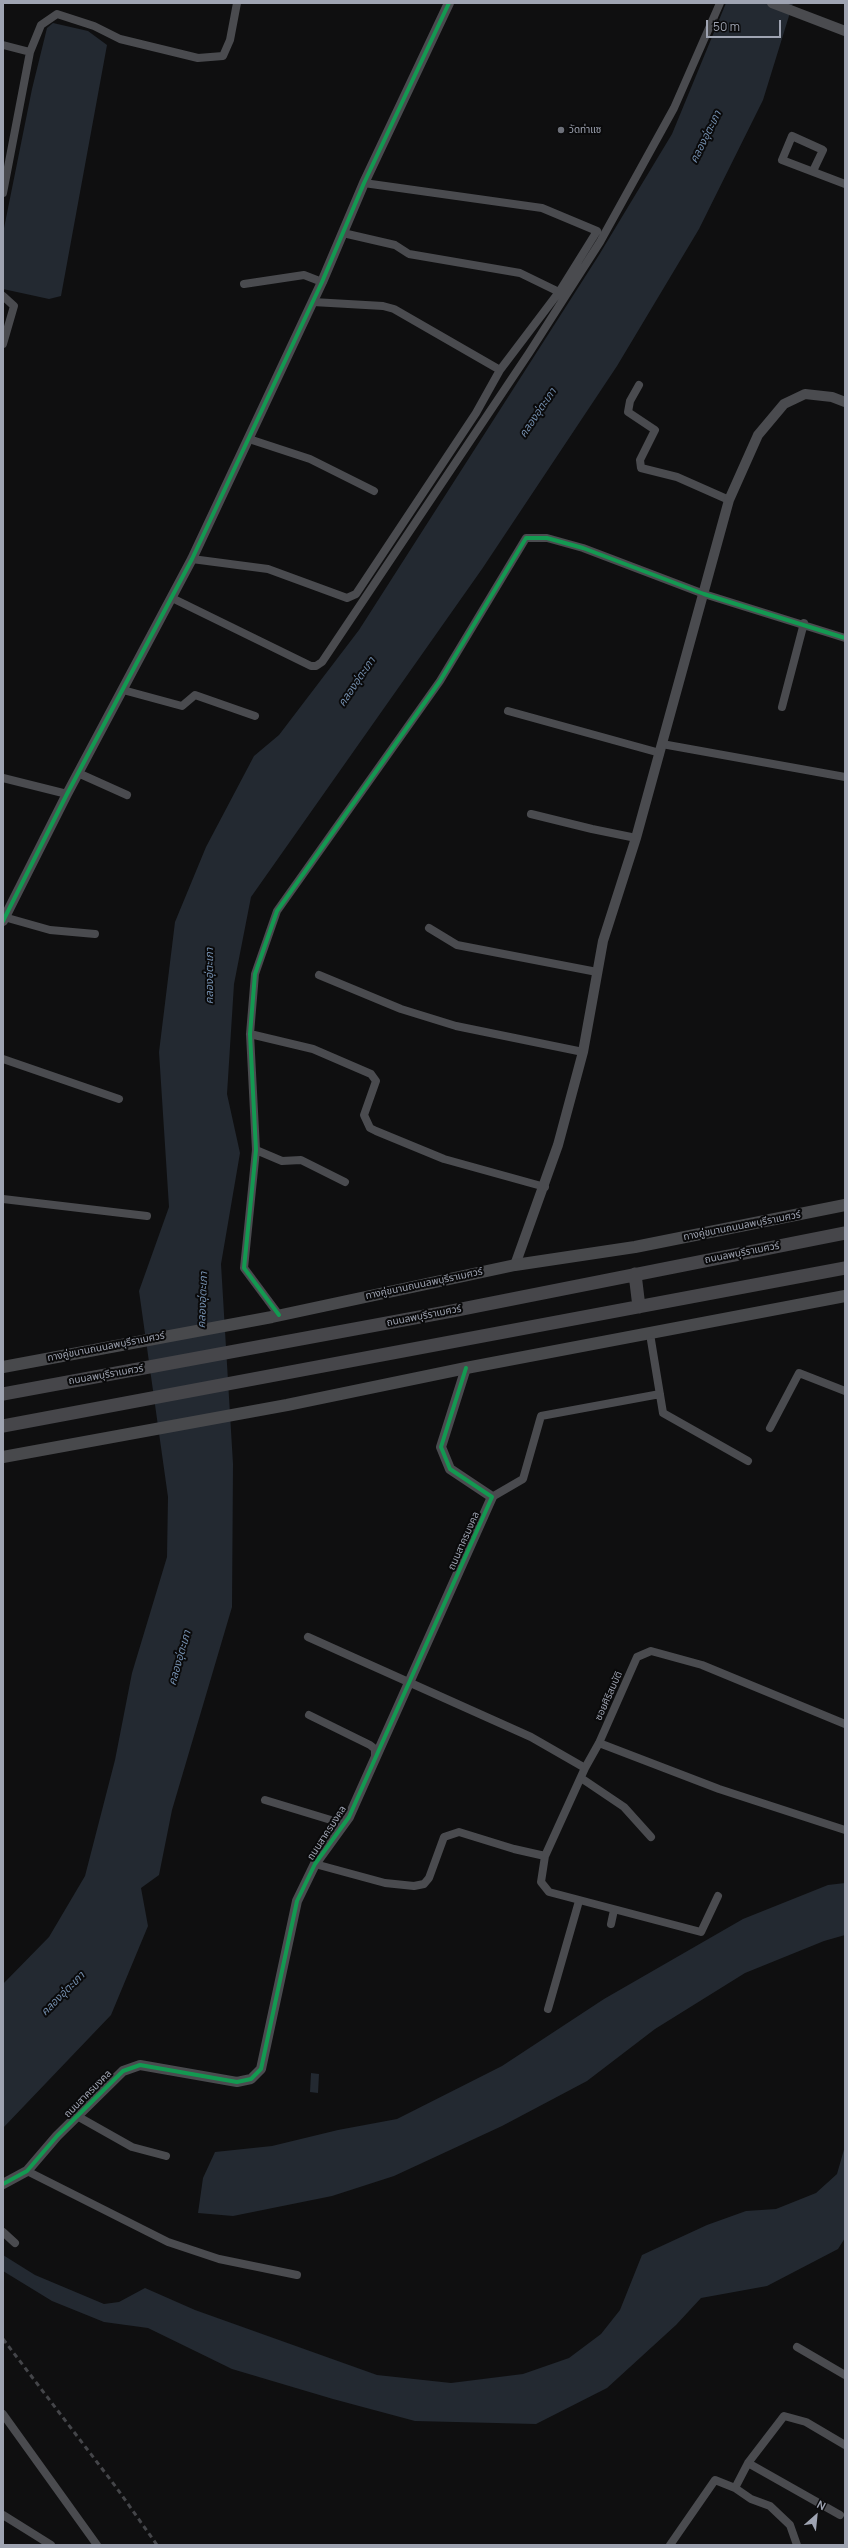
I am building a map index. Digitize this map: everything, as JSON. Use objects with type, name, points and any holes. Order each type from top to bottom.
[{"type":"main road","name":"ทางคู่ขนานถนนลพบุรีราเมศวร์","points":[[3,1367],[124,1343],[275,1316],[515,1265],[634,1247],[845,1205]]},
{"type":"main road","name":"ถนนลพบุรีราเมศวร์","points":[[3,1394],[845,1233]]},
{"type":"main road","points":[[3,1426],[845,1268]]},
{"type":"main road","points":[[635,1274],[639,1307]]},
{"type":"main road","points":[[3,1457],[141,1433],[466,1368],[845,1296]]},
{"type":"street","points":[[3,194],[30,52],[41,25],[57,14],[94,26],[120,39],[198,58],[223,56],[230,40],[237,3]]},
{"type":"street","points":[[95,934],[50,930],[4,919],[67,794],[192,559],[313,302],[364,183],[449,3]]},
{"type":"street","points":[[172,598],[311,666],[316,666],[322,662],[529,353],[600,242],[674,108],[720,3]]},
{"type":"street","points":[[772,3],[845,31]]},
{"type":"street","points":[[3,45],[30,52]]},
{"type":"street","points":[[813,171],[823,150],[792,136],[782,160],[845,184]]},
{"type":"street","points":[[192,559],[268,569],[347,598],[356,594],[476,413],[500,370],[559,292],[597,231],[542,208],[364,183]]},
{"type":"street","points":[[343,233],[395,245],[409,254],[520,273],[559,292]]},
{"type":"street","points":[[244,284],[304,275],[322,282]]},
{"type":"street","points":[[3,296],[14,306],[3,344]]},
{"type":"street","points":[[313,302],[383,306],[394,309],[500,370]]},
{"type":"street","points":[[639,385],[630,401],[628,412],[654,430],[640,460],[641,468],[677,477],[729,500]]},
{"type":"street","points":[[515,1265],[545,1187],[583,1052],[603,941],[636,838],[729,500],[758,435],[784,404],[805,394],[832,396],[845,402]]},
{"type":"street","points":[[249,439],[310,459],[374,491]]},
{"type":"street","points":[[275,1316],[244,1268],[256,1150],[250,1034],[255,974],[277,911],[440,681],[526,538],[548,538],[583,548],[704,594],[804,623],[845,638]]},
{"type":"street","points":[[782,707],[804,623]]},
{"type":"street","points":[[123,690],[182,706],[195,695],[255,716]]},
{"type":"street","points":[[508,711],[661,748],[845,778]]},
{"type":"street","points":[[78,773],[127,796]]},
{"type":"street","points":[[3,778],[67,794]]},
{"type":"street","points":[[531,814],[636,838]]},
{"type":"street","points":[[428,928],[457,946],[597,972]]},
{"type":"street","points":[[319,975],[401,1009],[456,1026],[583,1052]]},
{"type":"street","points":[[250,1034],[313,1049],[371,1074],[376,1081],[364,1115],[370,1128],[444,1158],[545,1187]]},
{"type":"street","points":[[3,1059],[119,1099]]},
{"type":"street","points":[[256,1150],[282,1161],[301,1160],[345,1182]]},
{"type":"street","points":[[3,1199],[147,1216]]},
{"type":"street","points":[[650,1334],[663,1413],[748,1461]]},
{"type":"street","points":[[466,1368],[441,1447],[450,1469],[492,1497],[523,1479],[541,1416],[660,1394]]},
{"type":"street","points":[[770,1428],[799,1373],[845,1391]]},
{"type":"street","name":"ถนนสาครมงคล","points":[[3,2184],[27,2171],[77,2116],[123,2070],[140,2065],[237,2082],[257,2074],[261,2069],[297,1901],[315,1864],[344,1824],[409,1684],[492,1497]]},
{"type":"street","points":[[308,1637],[409,1684],[531,1737],[585,1768]]},
{"type":"street","name":"ซอยศิริสมบัติ","points":[[579,1901],[549,1892],[540,1882],[545,1856],[585,1768],[599,1743],[637,1657],[651,1651],[702,1665],[845,1724]]},
{"type":"street","points":[[309,1714],[370,1745],[375,1749],[375,1758]]},
{"type":"street","points":[[599,1743],[719,1789],[845,1830]]},
{"type":"street","points":[[581,1778],[624,1806],[651,1837]]},
{"type":"street","points":[[265,1800],[344,1824]]},
{"type":"street","points":[[315,1864],[385,1883],[414,1886],[424,1884],[429,1878],[444,1837],[449,1833],[459,1832],[474,1835],[514,1849],[545,1856]]},
{"type":"street","points":[[548,2009],[579,1901],[701,1932],[718,1896]]},
{"type":"street","points":[[611,1924],[614,1910]]},
{"type":"street","points":[[77,2116],[132,2147],[166,2156]]},
{"type":"street","points":[[27,2171],[168,2242],[219,2259],[296,2275]]},
{"type":"street","points":[[3,2232],[15,2243]]},
{"type":"street","points":[[797,2347],[845,2375]]},
{"type":"street","points":[[3,2414],[97,2545]]},
{"type":"street","points":[[735,2488],[748,2463],[784,2416],[806,2422],[845,2446]]},
{"type":"street","points":[[748,2463],[840,2515]]},
{"type":"street","points":[[670,2545],[715,2480],[735,2488],[751,2499],[770,2506],[790,2525],[797,2545]]},
{"type":"street","points":[[3,2515],[51,2545]]},
{"type":"water","name":"คลองอุ่ตะเภา","points":[[726,3],[793,3],[763,100],[699,229],[617,366],[482,569],[251,897],[234,984],[227,1094],[240,1153],[221,1264],[233,1464],[232,1607],[172,1810],[159,1875],[141,1888],[148,1926],[111,2015],[3,2128],[3,1984],[49,1937],[85,1876],[115,1760],[132,1673],[167,1557],[168,1497],[139,1291],[169,1207],[159,1052],[175,922],[206,847],[254,756],[279,735],[359,630],[599,255],[672,134]]},
{"type":"water","points":[[53,23],[88,31],[107,45],[61,296],[49,299],[3,289],[3,233],[32,89],[47,28]]},
{"type":"water","points":[[845,1883],[845,1935],[824,1941],[745,1973],[655,2029],[587,2081],[502,2126],[394,2176],[332,2196],[233,2216],[198,2213],[203,2178],[215,2152],[272,2146],[338,2130],[397,2119],[502,2066],[604,1999],[743,1919],[828,1885]]},
{"type":"water","points":[[311,2073],[319,2074],[318,2093],[310,2092]]},
{"type":"water","points":[[845,2146],[845,2238],[838,2249],[767,2286],[701,2298],[676,2325],[607,2388],[536,2424],[415,2421],[333,2399],[232,2369],[148,2328],[104,2322],[52,2301],[3,2271],[3,2255],[35,2275],[104,2304],[119,2302],[145,2288],[195,2310],[377,2375],[451,2383],[523,2374],[569,2358],[601,2334],[620,2310],[642,2255],[707,2225],[746,2211],[776,2209],[816,2193],[837,2174]]},
{"type":"railway","points":[[3,2339],[116,2487],[157,2545]]},
{"type":"cycle path","points":[[3,921],[67,794],[192,559],[322,282],[364,183],[449,3]]},
{"type":"cycle path","points":[[279,1315],[244,1268],[256,1150],[250,1034],[255,974],[277,911],[440,681],[526,538],[547,538],[583,548],[704,594],[845,638]]},
{"type":"cycle path","points":[[3,2184],[27,2171],[57,2136],[123,2071],[140,2065],[237,2082],[251,2079],[261,2069],[297,1901],[315,1864],[349,1817],[492,1497],[450,1469],[441,1447],[466,1368]]},
{"type":"place","name":"วัดท่าแซ","points":[[561,130]]}]
